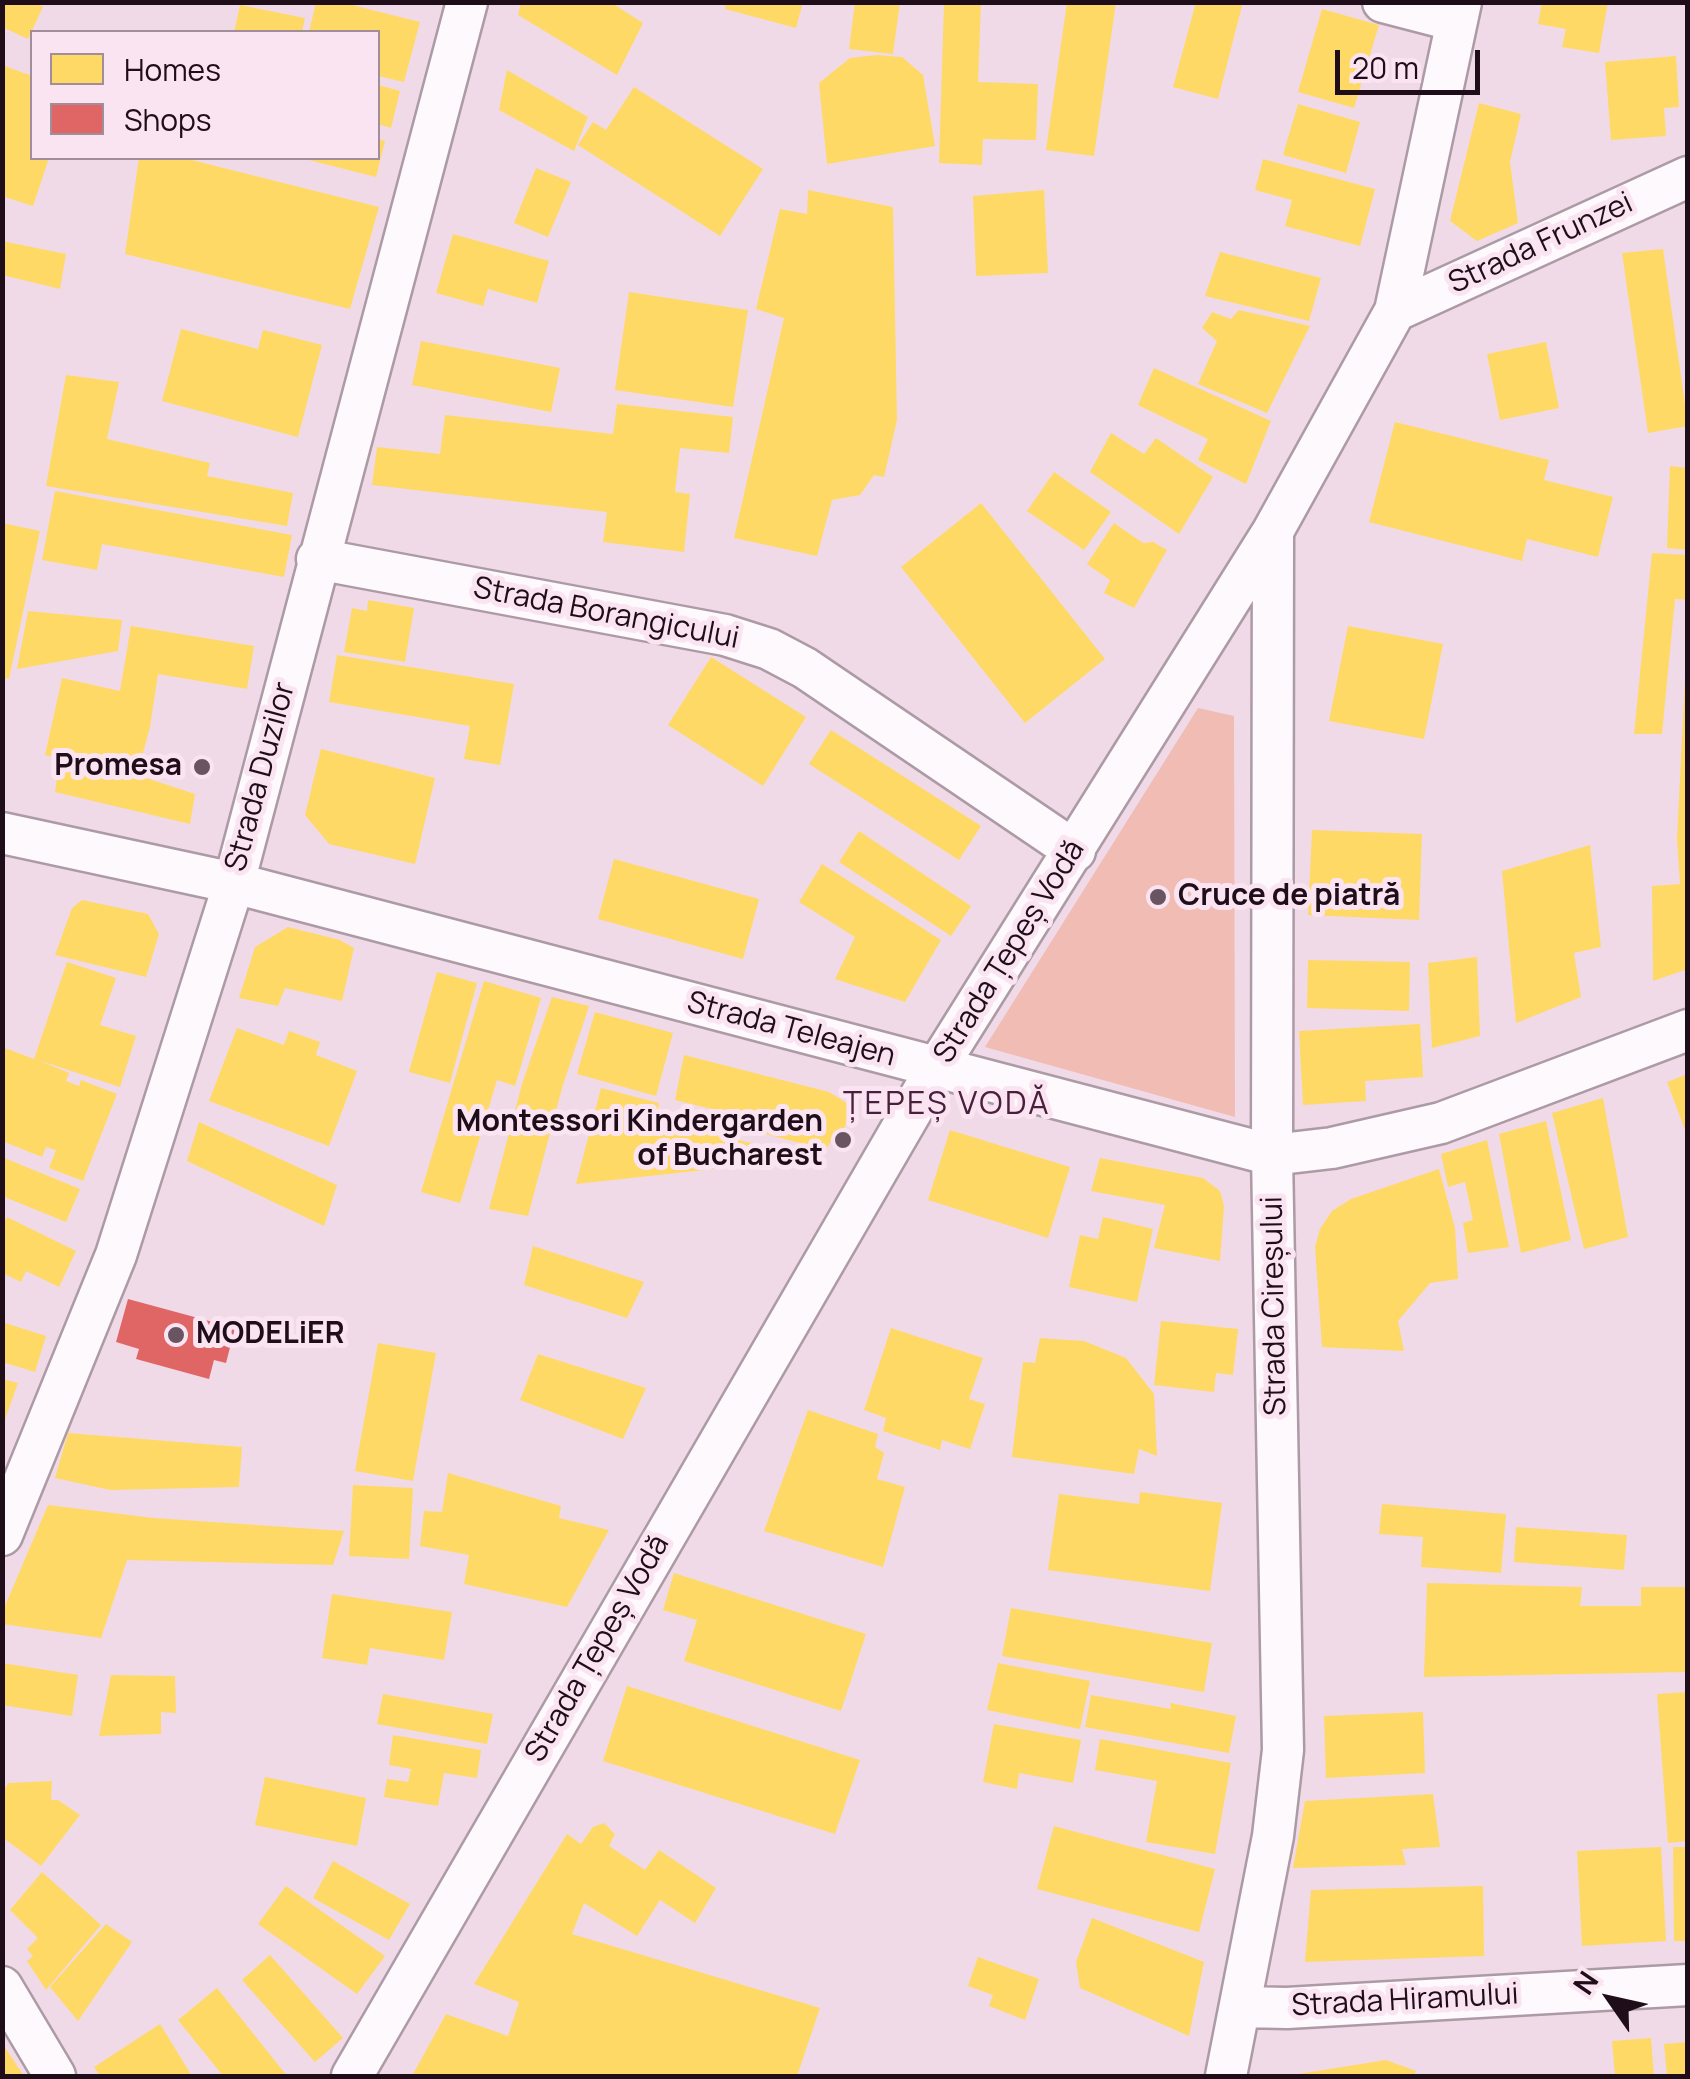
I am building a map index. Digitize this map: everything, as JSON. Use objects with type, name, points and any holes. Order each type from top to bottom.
[{"type":"street","name":"Strada Duzilor","points":[[2,1535],[116,1254],[234,884],[467,2]]},
{"type":"street","points":[[1383,2],[1458,12]]},
{"type":"street","name":"Strada Țepeș Vodă","points":[[352,2076],[936,1069],[1273,531],[1394,312],[1458,12]]},
{"type":"street","name":"Strada Frunzei","points":[[1394,312],[1688,177]]},
{"type":"street","name":"Strada Cireșului","points":[[1226,2076],[1272,1836],[1283,1750],[1272,1155],[1273,531]]},
{"type":"street","name":"Strada Borangicului","points":[[318,559],[726,635],[769,649],[805,668],[1075,851]]},
{"type":"street","name":"Strada Teleajen","points":[[2,833],[234,884],[1272,1155],[1332,1148],[1441,1123],[1688,1030]]},
{"type":"street","name":"Strada Hiramului","points":[[1242,2007],[1287,2008],[1688,1985]]},
{"type":"street","points":[[2,1988],[56,2076]]},
{"type":"shaded area","points":[[1198,708],[1234,716],[1235,1117],[985,1047]]},
{"type":"building: Homes","points":[[2,2],[34,2],[43,7],[28,39],[2,27]]},
{"type":"building: Homes","points":[[316,2],[340,2],[420,22],[404,82],[380,76],[380,30],[309,30]]},
{"type":"building: Homes","points":[[521,2],[610,2],[643,23],[617,75],[518,15]]},
{"type":"building: Homes","points":[[726,2],[803,2],[796,28],[725,9]]},
{"type":"building: Homes","points":[[855,2],[900,2],[893,54],[849,49]]},
{"type":"building: Homes","points":[[944,2],[981,2],[978,82],[1038,84],[1036,140],[983,139],[982,165],[939,163]]},
{"type":"building: Homes","points":[[1067,2],[1116,2],[1094,156],[1046,150]]},
{"type":"building: Homes","points":[[1196,2],[1243,2],[1218,99],[1173,87]]},
{"type":"building: Homes","points":[[1542,2],[1608,2],[1599,53],[1562,47],[1566,29],[1538,24]]},
{"type":"building: Homes","points":[[240,5],[305,18],[302,30],[234,30]]},
{"type":"building: Homes","points":[[1322,9],[1379,25],[1354,108],[1298,92]]},
{"type":"building: Homes","points":[[1676,56],[1679,107],[1664,108],[1666,136],[1611,140],[1605,62]]},
{"type":"building: Homes","points":[[902,57],[923,75],[935,146],[827,164],[819,83],[850,58]]},
{"type":"building: Homes","points":[[2,65],[30,75],[30,160],[48,160],[33,206],[2,196]]},
{"type":"building: Homes","points":[[507,70],[588,117],[574,151],[499,110]]},
{"type":"building: Homes","points":[[380,86],[400,91],[391,128],[380,125]]},
{"type":"building: Homes","points":[[634,87],[763,169],[720,236],[578,145],[593,122],[606,130]]},
{"type":"building: Homes","points":[[1479,103],[1521,114],[1510,162],[1518,223],[1477,241],[1450,221]]},
{"type":"building: Homes","points":[[1298,104],[1360,122],[1346,173],[1283,155]]},
{"type":"building: Homes","points":[[380,140],[385,141],[376,177],[309,160],[380,160]]},
{"type":"building: Homes","points":[[1263,159],[1375,189],[1360,246],[1285,226],[1292,200],[1255,190]]},
{"type":"building: Homes","points":[[139,160],[192,160],[379,207],[350,309],[125,254]]},
{"type":"building: Homes","points":[[536,168],[571,182],[548,237],[514,223]]},
{"type":"building: Homes","points":[[808,190],[893,207],[897,420],[884,477],[874,475],[860,495],[832,500],[817,556],[734,538],[784,318],[756,309],[780,209],[807,214]]},
{"type":"building: Homes","points":[[1044,190],[1048,273],[976,276],[973,196]]},
{"type":"building: Homes","points":[[453,234],[549,261],[537,303],[488,289],[483,306],[436,293]]},
{"type":"building: Homes","points":[[2,241],[66,254],[60,289],[2,275]]},
{"type":"building: Homes","points":[[1663,249],[1688,426],[1648,433],[1622,253]]},
{"type":"building: Homes","points":[[1220,252],[1321,278],[1309,321],[1205,296]]},
{"type":"building: Homes","points":[[629,292],[748,310],[733,407],[615,390]]},
{"type":"building: Homes","points":[[1239,310],[1310,326],[1267,413],[1198,384],[1217,341],[1202,328],[1212,312],[1231,319]]},
{"type":"building: Homes","points":[[181,329],[258,349],[263,330],[322,345],[298,437],[162,401]]},
{"type":"building: Homes","points":[[421,341],[560,368],[551,412],[412,385]]},
{"type":"building: Homes","points":[[1546,342],[1559,408],[1500,420],[1487,354]]},
{"type":"building: Homes","points":[[1154,368],[1271,421],[1246,484],[1198,460],[1208,439],[1138,405]]},
{"type":"building: Homes","points":[[66,375],[119,382],[107,439],[210,463],[207,476],[293,493],[287,526],[46,486]]},
{"type":"building: Homes","points":[[617,404],[733,417],[729,453],[680,448],[675,492],[690,494],[684,552],[603,542],[607,512],[372,485],[377,447],[440,454],[445,415],[613,434]]},
{"type":"building: Homes","points":[[1395,422],[1549,460],[1544,480],[1613,497],[1598,557],[1527,539],[1522,561],[1369,522]]},
{"type":"building: Homes","points":[[1111,433],[1144,454],[1156,438],[1213,477],[1179,534],[1090,472]]},
{"type":"building: Homes","points":[[1670,466],[1688,468],[1688,550],[1667,548]]},
{"type":"building: Homes","points":[[1054,472],[1111,512],[1084,550],[1027,511]]},
{"type":"building: Homes","points":[[55,491],[292,535],[284,577],[102,544],[97,570],[42,560]]},
{"type":"building: Homes","points":[[981,503],[1105,659],[1025,723],[901,567]]},
{"type":"building: Homes","points":[[2,523],[40,531],[9,679],[2,677]]},
{"type":"building: Homes","points":[[1114,523],[1143,543],[1153,542],[1167,550],[1134,608],[1104,593],[1110,580],[1087,564]]},
{"type":"building: Homes","points":[[1652,553],[1688,555],[1688,600],[1675,599],[1662,734],[1634,734]]},
{"type":"building: Homes","points":[[368,600],[414,608],[405,662],[344,652],[352,608],[367,611]]},
{"type":"building: Homes","points":[[28,611],[122,620],[118,651],[17,669]]},
{"type":"building: Homes","points":[[131,626],[254,646],[247,689],[158,674],[137,775],[195,794],[190,824],[55,792],[59,759],[45,755],[62,678],[120,691]]},
{"type":"building: Homes","points":[[1348,626],[1443,644],[1424,739],[1329,721]]},
{"type":"building: Homes","points":[[337,655],[514,684],[500,765],[464,759],[470,726],[329,702]]},
{"type":"building: Homes","points":[[711,657],[806,717],[763,786],[668,725]]},
{"type":"building: Homes","points":[[1685,676],[1688,969],[1653,981],[1652,886],[1680,884],[1677,839]]},
{"type":"building: Homes","points":[[831,730],[981,826],[959,860],[809,764]]},
{"type":"building: Homes","points":[[321,749],[435,778],[415,864],[329,844],[305,815]]},
{"type":"building: Homes","points":[[1312,830],[1422,834],[1419,920],[1308,915]]},
{"type":"building: Homes","points":[[859,831],[971,906],[951,936],[839,862]]},
{"type":"building: Homes","points":[[1590,845],[1601,947],[1574,953],[1581,997],[1516,1023],[1502,871]]},
{"type":"building: Homes","points":[[614,859],[759,899],[743,959],[598,919]]},
{"type":"building: Homes","points":[[822,864],[941,940],[905,1002],[835,979],[855,937],[799,902]]},
{"type":"building: Homes","points":[[82,900],[148,914],[159,934],[146,977],[55,955],[72,908]]},
{"type":"building: Homes","points":[[288,927],[340,940],[354,948],[342,1001],[285,988],[278,1006],[239,998],[255,947]]},
{"type":"building: Homes","points":[[1477,957],[1480,1036],[1432,1048],[1428,963]]},
{"type":"building: Homes","points":[[1308,960],[1410,962],[1409,1011],[1307,1008]]},
{"type":"building: Homes","points":[[67,962],[116,978],[100,1025],[136,1036],[120,1087],[38,1060],[69,1073],[66,1081],[79,1086],[81,1080],[117,1094],[83,1181],[49,1168],[56,1150],[46,1147],[42,1157],[2,1141],[2,1047],[34,1059]]},
{"type":"building: Homes","points":[[437,972],[477,983],[450,1083],[409,1072]]},
{"type":"building: Homes","points":[[484,981],[541,998],[515,1086],[497,1080],[460,1203],[421,1192]]},
{"type":"building: Homes","points":[[552,997],[589,1006],[562,1088],[528,1216],[489,1209],[522,1084]]},
{"type":"building: Homes","points":[[595,1012],[673,1033],[656,1096],[577,1074]]},
{"type":"building: Homes","points":[[1420,1024],[1423,1077],[1365,1081],[1366,1101],[1303,1105],[1299,1031]]},
{"type":"building: Homes","points":[[237,1028],[284,1045],[289,1031],[320,1042],[316,1055],[357,1071],[329,1146],[209,1101]]},
{"type":"building: Homes","points":[[684,1055],[829,1092],[855,1108],[837,1141],[832,1139],[826,1150],[762,1133],[764,1122],[675,1100]]},
{"type":"building: Homes","points":[[1688,1074],[1688,1135],[1687,1135],[1667,1082]]},
{"type":"building: Homes","points":[[601,1088],[659,1103],[656,1121],[781,1150],[778,1162],[576,1184]]},
{"type":"building: Homes","points":[[1603,1098],[1628,1237],[1584,1249],[1552,1113]]},
{"type":"building: Homes","points":[[1546,1121],[1571,1240],[1521,1253],[1499,1134]]},
{"type":"building: Homes","points":[[199,1122],[337,1185],[324,1226],[187,1161]]},
{"type":"building: Homes","points":[[950,1130],[1070,1167],[1048,1238],[928,1200]]},
{"type":"building: Homes","points":[[1487,1140],[1509,1247],[1468,1253],[1463,1223],[1473,1220],[1465,1182],[1448,1187],[1441,1154]]},
{"type":"building: Homes","points":[[2,1157],[80,1189],[66,1222],[2,1196]]},
{"type":"building: Homes","points":[[1100,1158],[1203,1178],[1220,1191],[1224,1206],[1220,1261],[1154,1248],[1165,1205],[1091,1191]]},
{"type":"building: Homes","points":[[1439,1169],[1455,1228],[1458,1279],[1430,1283],[1398,1321],[1404,1351],[1322,1347],[1315,1247],[1320,1229],[1332,1211],[1351,1199]]},
{"type":"building: Homes","points":[[7,1217],[76,1251],[59,1287],[26,1271],[21,1282],[2,1273],[2,1226]]},
{"type":"building: Homes","points":[[1103,1217],[1153,1229],[1137,1302],[1069,1287],[1080,1235],[1098,1239]]},
{"type":"building: Homes","points":[[533,1246],[644,1282],[627,1318],[524,1285]]},
{"type":"building: Homes","points":[[1161,1321],[1238,1329],[1233,1375],[1216,1373],[1214,1392],[1154,1385]]},
{"type":"building: Homes","points":[[2,1322],[46,1336],[35,1372],[2,1362]]},
{"type":"building: Homes","points":[[891,1328],[983,1358],[969,1399],[985,1404],[970,1449],[942,1440],[940,1450],[883,1431],[886,1418],[864,1410]]},
{"type":"building: Homes","points":[[1040,1338],[1084,1341],[1126,1358],[1154,1394],[1157,1456],[1139,1449],[1134,1474],[1012,1457],[1023,1362],[1035,1363]]},
{"type":"building: Homes","points":[[378,1343],[436,1353],[413,1481],[355,1471]]},
{"type":"building: Homes","points":[[538,1354],[646,1388],[623,1439],[520,1400]]},
{"type":"building: Homes","points":[[2,1379],[18,1383],[3,1425],[2,1425]]},
{"type":"building: Homes","points":[[808,1410],[878,1434],[875,1447],[884,1453],[877,1479],[905,1487],[883,1567],[764,1531]]},
{"type":"building: Homes","points":[[68,1433],[242,1447],[239,1487],[110,1490],[55,1478]]},
{"type":"building: Homes","points":[[448,1473],[561,1506],[559,1518],[609,1530],[567,1607],[464,1584],[469,1555],[420,1546],[424,1511],[442,1512]]},
{"type":"building: Homes","points":[[353,1485],[413,1488],[409,1559],[349,1556]]},
{"type":"building: Homes","points":[[1140,1492],[1222,1503],[1210,1591],[1048,1570],[1059,1494],[1139,1504]]},
{"type":"building: Homes","points":[[1382,1504],[1506,1514],[1501,1573],[1421,1567],[1423,1537],[1379,1534]]},
{"type":"building: Homes","points":[[48,1505],[154,1518],[344,1531],[333,1565],[127,1560],[101,1638],[2,1624],[2,1613]]},
{"type":"building: Homes","points":[[1516,1527],[1627,1535],[1624,1570],[1514,1562]]},
{"type":"building: Homes","points":[[674,1573],[866,1634],[841,1711],[684,1661],[697,1620],[663,1610]]},
{"type":"building: Homes","points":[[1427,1583],[1582,1587],[1580,1606],[1641,1606],[1641,1587],[1688,1587],[1688,1672],[1424,1677]]},
{"type":"building: Homes","points":[[332,1594],[452,1612],[444,1660],[370,1648],[367,1665],[322,1658]]},
{"type":"building: Homes","points":[[1011,1608],[1212,1643],[1204,1692],[1002,1656]]},
{"type":"building: Homes","points":[[2,1663],[78,1675],[72,1716],[2,1705]]},
{"type":"building: Homes","points":[[998,1663],[1090,1681],[1080,1729],[987,1710]]},
{"type":"building: Homes","points":[[111,1675],[175,1676],[176,1713],[161,1712],[161,1734],[99,1736]]},
{"type":"building: Homes","points":[[627,1686],[860,1760],[835,1834],[603,1761]]},
{"type":"building: Homes","points":[[1688,1692],[1688,1841],[1668,1843],[1657,1694]]},
{"type":"building: Homes","points":[[383,1694],[493,1714],[487,1744],[377,1724]]},
{"type":"building: Homes","points":[[1091,1695],[1171,1709],[1170,1703],[1236,1716],[1229,1753],[1085,1727]]},
{"type":"building: Homes","points":[[1423,1712],[1425,1773],[1326,1778],[1324,1716]]},
{"type":"building: Homes","points":[[994,1724],[1081,1740],[1073,1783],[1019,1773],[1017,1789],[983,1782]]},
{"type":"building: Homes","points":[[393,1735],[481,1750],[477,1778],[444,1773],[438,1806],[384,1797],[387,1779],[408,1782],[411,1769],[389,1765]]},
{"type":"building: Homes","points":[[1100,1739],[1231,1763],[1215,1854],[1146,1842],[1157,1781],[1095,1770]]},
{"type":"building: Homes","points":[[265,1777],[366,1798],[357,1846],[255,1825]]},
{"type":"building: Homes","points":[[52,1781],[51,1800],[58,1800],[80,1815],[41,1866],[2,1837],[2,1795],[8,1783]]},
{"type":"building: Homes","points":[[1433,1794],[1440,1847],[1402,1849],[1406,1865],[1293,1868],[1305,1801]]},
{"type":"building: Homes","points":[[604,1823],[615,1834],[609,1846],[645,1870],[659,1850],[716,1888],[695,1923],[660,1900],[637,1936],[584,1903],[572,1934],[820,2008],[797,2076],[412,2076],[446,2014],[508,2036],[519,2002],[474,1984],[567,1834],[581,1844],[593,1827]]},
{"type":"building: Homes","points":[[1054,1826],[1215,1869],[1199,1932],[1037,1889]]},
{"type":"building: Homes","points":[[1661,1847],[1666,1941],[1582,1946],[1577,1851]]},
{"type":"building: Homes","points":[[1673,1847],[1688,1847],[1688,1941],[1674,1941]]},
{"type":"building: Homes","points":[[333,1861],[410,1904],[389,1940],[313,1898]]},
{"type":"building: Homes","points":[[42,1872],[101,1925],[46,1990],[27,1961],[33,1956],[27,1949],[38,1938],[10,1910]]},
{"type":"building: Homes","points":[[286,1886],[385,1956],[357,1994],[258,1924]]},
{"type":"building: Homes","points":[[1483,1886],[1484,1956],[1305,1962],[1311,1890]]},
{"type":"building: Homes","points":[[1092,1918],[1204,1962],[1189,2036],[1080,1988],[1076,1962]]},
{"type":"building: Homes","points":[[106,1924],[132,1942],[78,2021],[50,1987]]},
{"type":"building: Homes","points":[[270,1955],[343,2038],[315,2062],[242,1980]]},
{"type":"building: Homes","points":[[978,1957],[1039,1979],[1025,2020],[989,2006],[993,1995],[968,1986]]},
{"type":"building: Homes","points":[[217,1988],[287,2076],[223,2076],[178,2020]]},
{"type":"building: Homes","points":[[160,2024],[192,2076],[100,2076],[94,2067]]},
{"type":"building: Homes","points":[[1651,2038],[1654,2076],[1615,2076],[1612,2041]]},
{"type":"building: Homes","points":[[1688,2042],[1688,2076],[1667,2076],[1664,2044]]},
{"type":"building: Homes","points":[[2,2043],[24,2076],[2,2076]]},
{"type":"building: Homes","points":[[1386,2060],[1416,2071],[1414,2076],[1285,2076]]},
{"type":"building: Shops","name":"MODELiER","points":[[128,1299],[235,1328],[226,1363],[214,1360],[209,1379],[136,1359],[139,1349],[116,1342]]},
{"type":"place","name":"Promesa","points":[[202,767]]},
{"type":"place","name":"Cruce de piatră","points":[[1158,897]]},
{"type":"place","name":"Montessori Kindergarden of Bucharest","points":[[843,1140]]},
{"type":"place","name":"MODELiER","points":[[176,1335]]},
{"type":"district","name":"ȚEPEȘ VODĂ","points":[[947,1105]]}]
